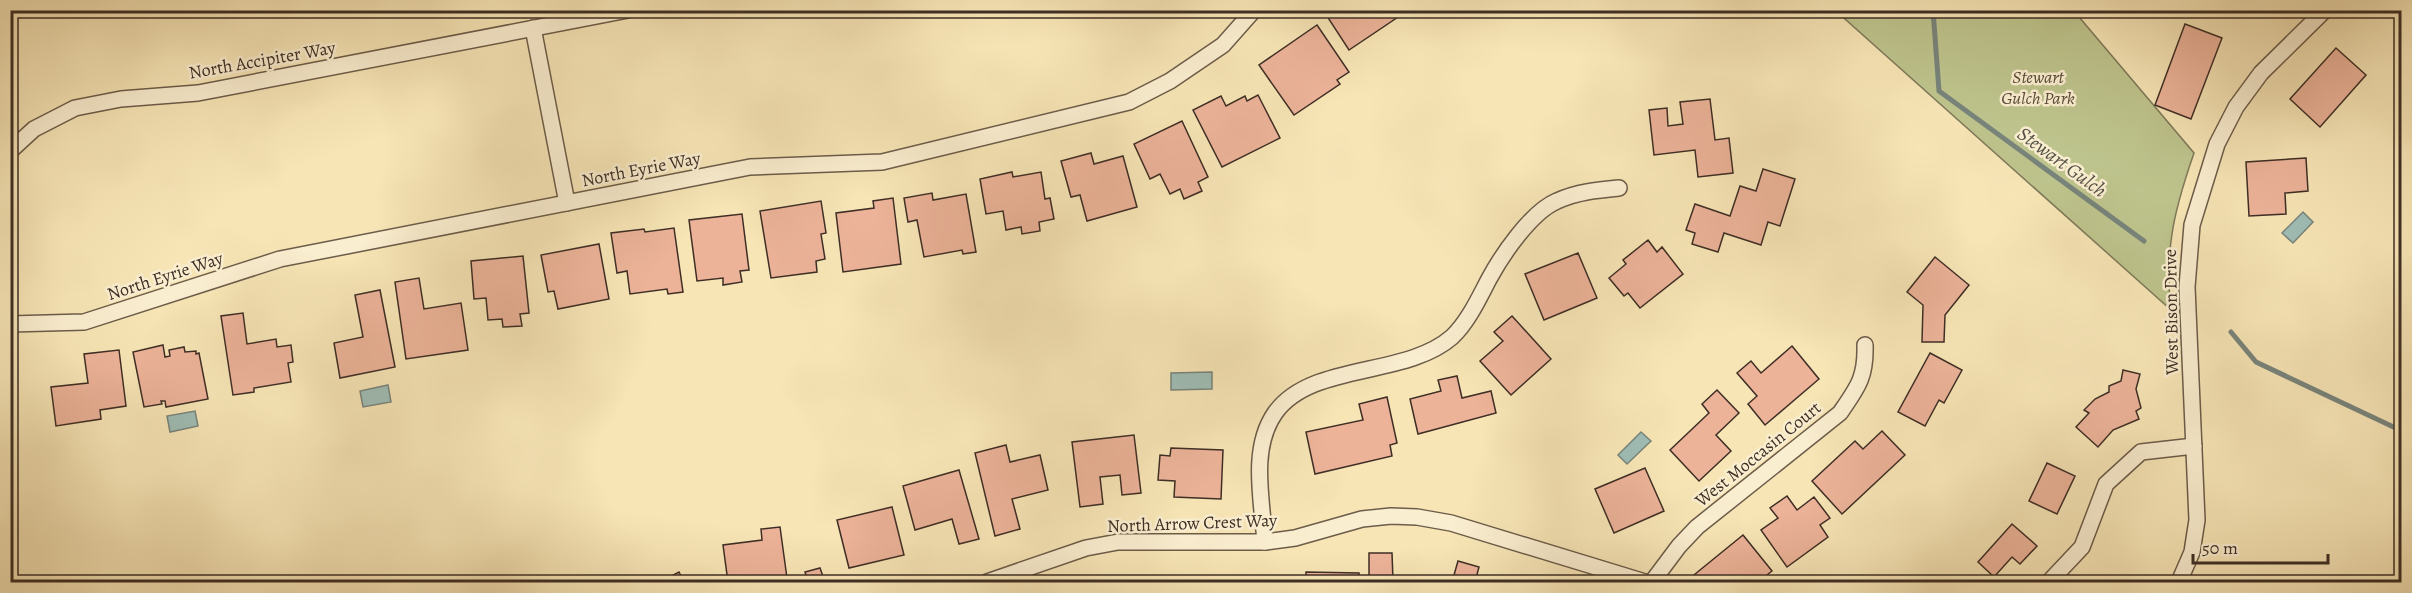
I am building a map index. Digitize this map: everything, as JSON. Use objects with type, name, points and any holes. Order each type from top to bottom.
[{"type":"street","name":"North Accipiter Way","points":[[10,151],[34,129],[75,108],[121,99],[198,93],[628,10]]},
{"type":"street","name":"North Eyrie Way","points":[[10,324],[84,322],[280,259],[750,167],[882,162],[1129,102],[1170,81],[1222,45],[1254,10]]},
{"type":"street","name":"West Bison Drive","points":[[2180,582],[2192,552],[2197,520],[2187,266],[2192,225],[2217,144],[2236,107],[2261,73],[2325,10]]},
{"type":"street","points":[[533,28],[567,203]]},
{"type":"street","points":[[1265,542],[1259,467],[1264,432],[1276,412],[1291,396],[1310,386],[1426,355],[1453,336],[1476,304],[1496,265],[1526,225],[1554,201],[1586,191],[1619,188]]},
{"type":"street","name":"West Moccasin Court","points":[[1652,582],[1679,546],[1697,527],[1840,413],[1857,389],[1866,366],[1865,345]]},
{"type":"street","points":[[2049,582],[2082,548],[2106,484],[2141,452],[2194,446]]},
{"type":"street","name":"North Arrow Crest Way","points":[[987,582],[1086,548],[1118,542],[1265,542],[1295,538],[1362,519],[1391,516],[1417,517],[1451,523],[1645,582]]},
{"type":"green space","name":"Stewart Gulch Park","points":[[1836,11],[2074,11],[2194,153],[2178,203],[2172,234],[2169,262],[2170,309]]},
{"type":"water","points":[[2303,212],[2313,222],[2293,243],[2282,233]]},
{"type":"water","points":[[1212,372],[1212,389],[1171,390],[1171,373]]},
{"type":"water","points":[[388,385],[391,402],[363,407],[360,391]]},
{"type":"water","points":[[195,411],[198,426],[170,432],[167,416]]},
{"type":"water","points":[[1641,432],[1651,441],[1627,464],[1618,455]]},
{"type":"building","points":[[1323,10],[1398,10],[1401,15],[1349,50]]},
{"type":"building","points":[[2185,24],[2222,38],[2191,119],[2155,105]]},
{"type":"building","points":[[1317,25],[1349,72],[1337,80],[1340,84],[1294,115],[1259,65]]},
{"type":"building","points":[[2336,48],[2366,75],[2320,127],[2290,99]]},
{"type":"building","points":[[1258,95],[1280,138],[1222,167],[1193,110],[1221,96],[1226,106],[1245,96],[1247,101]]},
{"type":"building","points":[[1710,99],[1715,140],[1729,138],[1733,173],[1698,177],[1695,150],[1654,155],[1649,110],[1667,108],[1668,126],[1683,124],[1680,102]]},
{"type":"building","points":[[1182,121],[1208,177],[1198,182],[1202,191],[1184,199],[1180,189],[1170,194],[1160,174],[1150,179],[1134,144]]},
{"type":"building","points":[[1091,153],[1094,164],[1123,156],[1137,207],[1087,221],[1080,195],[1071,197],[1061,161]]},
{"type":"building","points":[[2306,158],[2308,191],[2285,193],[2286,214],[2249,216],[2246,162]]},
{"type":"building","points":[[1763,169],[1795,179],[1780,226],[1768,222],[1761,245],[1724,233],[1718,252],[1692,244],[1695,233],[1686,230],[1695,204],[1730,216],[1740,186],[1756,191]]},
{"type":"building","points":[[1012,172],[1013,177],[1041,172],[1045,199],[1050,198],[1054,219],[1039,222],[1040,231],[1022,234],[1021,227],[1006,230],[1003,211],[986,214],[980,179]]},
{"type":"building","points":[[932,193],[933,200],[966,194],[976,252],[963,254],[962,250],[924,257],[917,220],[908,222],[904,198]]},
{"type":"building","points":[[893,198],[901,264],[843,272],[836,213],[874,208],[873,201]]},
{"type":"building","points":[[821,201],[826,233],[821,234],[825,259],[816,261],[817,272],[771,278],[760,211]]},
{"type":"building","points":[[742,214],[749,270],[740,271],[742,282],[723,285],[723,278],[697,281],[689,220]]},
{"type":"building","points":[[674,228],[683,292],[668,294],[667,289],[630,294],[627,271],[617,273],[611,233]]},
{"type":"building","points":[[1648,240],[1657,252],[1662,247],[1683,274],[1640,308],[1628,293],[1624,296],[1609,278],[1626,264],[1623,260]]},
{"type":"building","points":[[599,244],[609,299],[558,309],[554,291],[548,292],[541,255]]},
{"type":"building","points":[[1578,253],[1597,298],[1544,320],[1525,274]]},
{"type":"building","points":[[523,256],[529,313],[520,314],[522,326],[503,327],[502,319],[488,320],[486,298],[474,299],[471,261]]},
{"type":"building","points":[[1935,257],[1969,285],[1945,315],[1944,342],[1922,342],[1923,305],[1907,292]]},
{"type":"building","points":[[419,278],[424,309],[461,303],[468,350],[406,359],[395,282]]},
{"type":"building","points":[[380,290],[395,367],[340,378],[334,343],[363,337],[355,295]]},
{"type":"building","points":[[243,313],[247,344],[276,339],[277,347],[291,345],[293,362],[288,363],[291,382],[254,388],[254,392],[233,395],[221,316]]},
{"type":"building","points":[[1512,316],[1551,359],[1511,395],[1480,361],[1503,341],[1494,332]]},
{"type":"building","points":[[163,345],[165,357],[170,356],[169,350],[184,347],[185,352],[199,353],[208,399],[166,407],[165,401],[161,401],[162,404],[144,407],[133,352]]},
{"type":"building","points":[[1792,346],[1819,379],[1765,425],[1748,404],[1757,396],[1737,373],[1751,361],[1761,373]]},
{"type":"building","points":[[119,350],[126,406],[100,410],[101,419],[56,426],[51,387],[88,383],[84,354]]},
{"type":"building","points":[[1930,353],[1962,370],[1944,403],[1939,400],[1925,426],[1898,412]]},
{"type":"building","points":[[2123,370],[2140,374],[2136,389],[2141,408],[2136,411],[2139,419],[2113,430],[2098,447],[2076,427],[2089,413],[2084,410],[2095,399],[2109,392],[2109,386],[2121,381]]},
{"type":"building","points":[[1457,376],[1462,398],[1491,391],[1496,413],[1418,434],[1410,399],[1441,391],[1438,380]]},
{"type":"building","points":[[1717,390],[1739,413],[1716,435],[1731,451],[1699,481],[1670,450],[1709,413],[1702,404]]},
{"type":"building","points":[[1387,397],[1397,443],[1390,445],[1392,456],[1315,474],[1306,432],[1363,420],[1359,404]]},
{"type":"building","points":[[1882,431],[1905,455],[1842,514],[1812,481],[1855,441],[1863,449]]},
{"type":"building","points":[[1134,435],[1141,493],[1122,495],[1120,475],[1100,477],[1103,504],[1080,507],[1072,442]]},
{"type":"building","points":[[1006,445],[1010,462],[1040,455],[1048,490],[1012,499],[1020,529],[995,536],[975,453]]},
{"type":"building","points":[[1171,448],[1223,450],[1221,499],[1174,497],[1175,481],[1158,480],[1160,455],[1170,456]]},
{"type":"building","points":[[2047,463],[2075,476],[2057,514],[2029,501]]},
{"type":"building","points":[[1645,468],[1664,511],[1614,533],[1595,489]]},
{"type":"building","points":[[959,470],[979,539],[959,544],[952,519],[915,530],[903,486]]},
{"type":"building","points":[[1787,496],[1797,510],[1814,497],[1830,518],[1820,525],[1828,537],[1787,567],[1761,530],[1778,518],[1770,508]]},
{"type":"building","points":[[892,507],[904,555],[849,568],[837,520]]},
{"type":"building","points":[[2012,524],[2037,546],[2020,564],[2012,557],[1994,577],[1978,562]]},
{"type":"building","points":[[780,527],[787,578],[728,582],[723,545],[762,540],[761,529]]},
{"type":"building","points":[[1743,535],[1772,571],[1758,582],[1692,582],[1689,579]]},
{"type":"building","points":[[1369,553],[1392,553],[1393,580],[1430,579],[1430,582],[1369,582]]},
{"type":"building","points":[[1458,561],[1479,567],[1475,582],[1452,582]]},
{"type":"building","points":[[820,568],[825,582],[808,582],[805,572]]},
{"type":"building","points":[[679,572],[684,582],[660,582]]},
{"type":"building","points":[[1306,572],[1359,573],[1359,582],[1306,582]]},
{"type":"building","points":[[696,576],[700,582],[684,582]]},
{"type":"waterway","name":"Stewart Gulch","points":[[1933,10],[1939,91],[2144,241]]},
{"type":"waterway","name":"Stewart Gulch","points":[[2231,332],[2256,362],[2402,431]]}]
